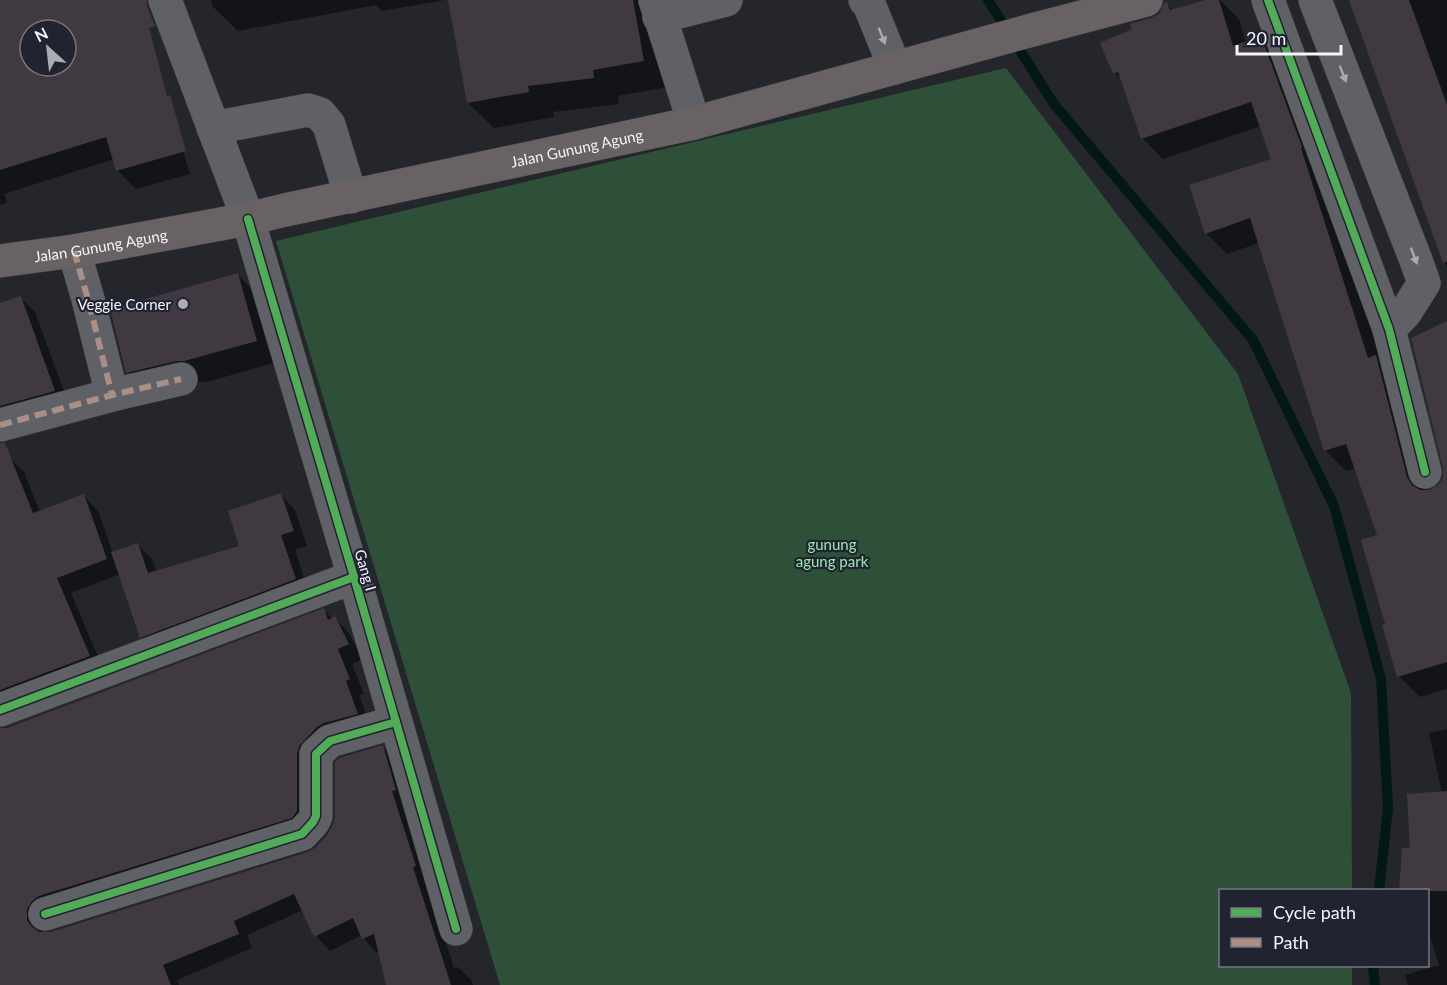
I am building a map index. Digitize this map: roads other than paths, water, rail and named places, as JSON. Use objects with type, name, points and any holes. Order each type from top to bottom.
[{"type":"main road","name":"Jalan Gunung Agung","points":[[0,261],[74,251],[248,219],[694,123],[1146,0]]},
{"type":"street","name":"Gang I","points":[[165,0],[248,219],[456,929]]},
{"type":"street","points":[[694,123],[657,9],[726,0]]},
{"type":"street","points":[[865,0],[869,4],[895,68]]},
{"type":"street","points":[[1268,0],[1389,329],[1425,472]]},
{"type":"street","points":[[1315,0],[1424,283],[1405,314],[1389,329]]},
{"type":"street","points":[[213,128],[308,110],[320,114],[329,125],[351,197]]},
{"type":"street","points":[[74,251],[112,395]]},
{"type":"street","points":[[0,425],[181,379]]},
{"type":"street","points":[[0,710],[354,577]]},
{"type":"street","points":[[45,914],[302,834],[316,816],[316,754],[330,741],[396,722]]},
{"type":"waterway","points":[[988,0],[1054,104],[1253,340],[1334,506],[1381,679],[1388,808],[1379,889]]},
{"type":"waterway","points":[[1373,967],[1375,985]]},
{"type":"place","name":"Veggie Corner","points":[[183,304]]},
{"type":"park label","name":"gunung agung park","points":[[832,552]]}]
